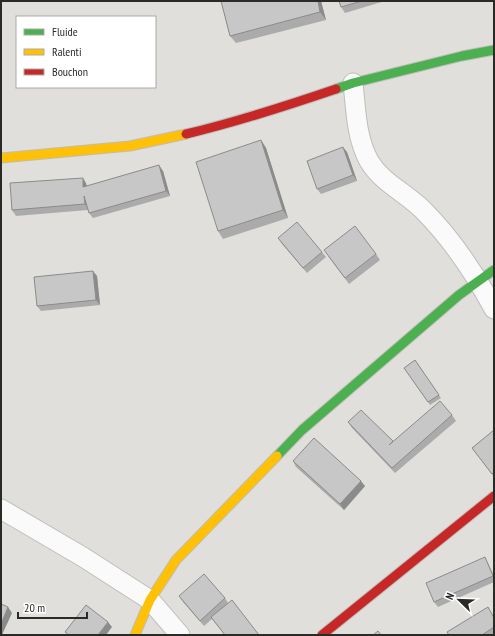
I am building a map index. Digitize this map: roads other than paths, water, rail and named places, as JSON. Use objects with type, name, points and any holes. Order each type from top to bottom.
[{"type":"street","points":[[1,158],[130,146],[224,125],[271,111],[353,83],[462,56],[494,50]]},
{"type":"street","points":[[353,83],[358,132],[369,160],[380,176],[422,208],[448,237],[479,280],[494,309]]},
{"type":"street","points":[[135,635],[150,600],[176,560],[302,430],[459,295],[494,270]]},
{"type":"street","points":[[322,635],[494,496]]},
{"type":"street","points":[[1,509],[83,557],[150,600],[180,635]]}]
